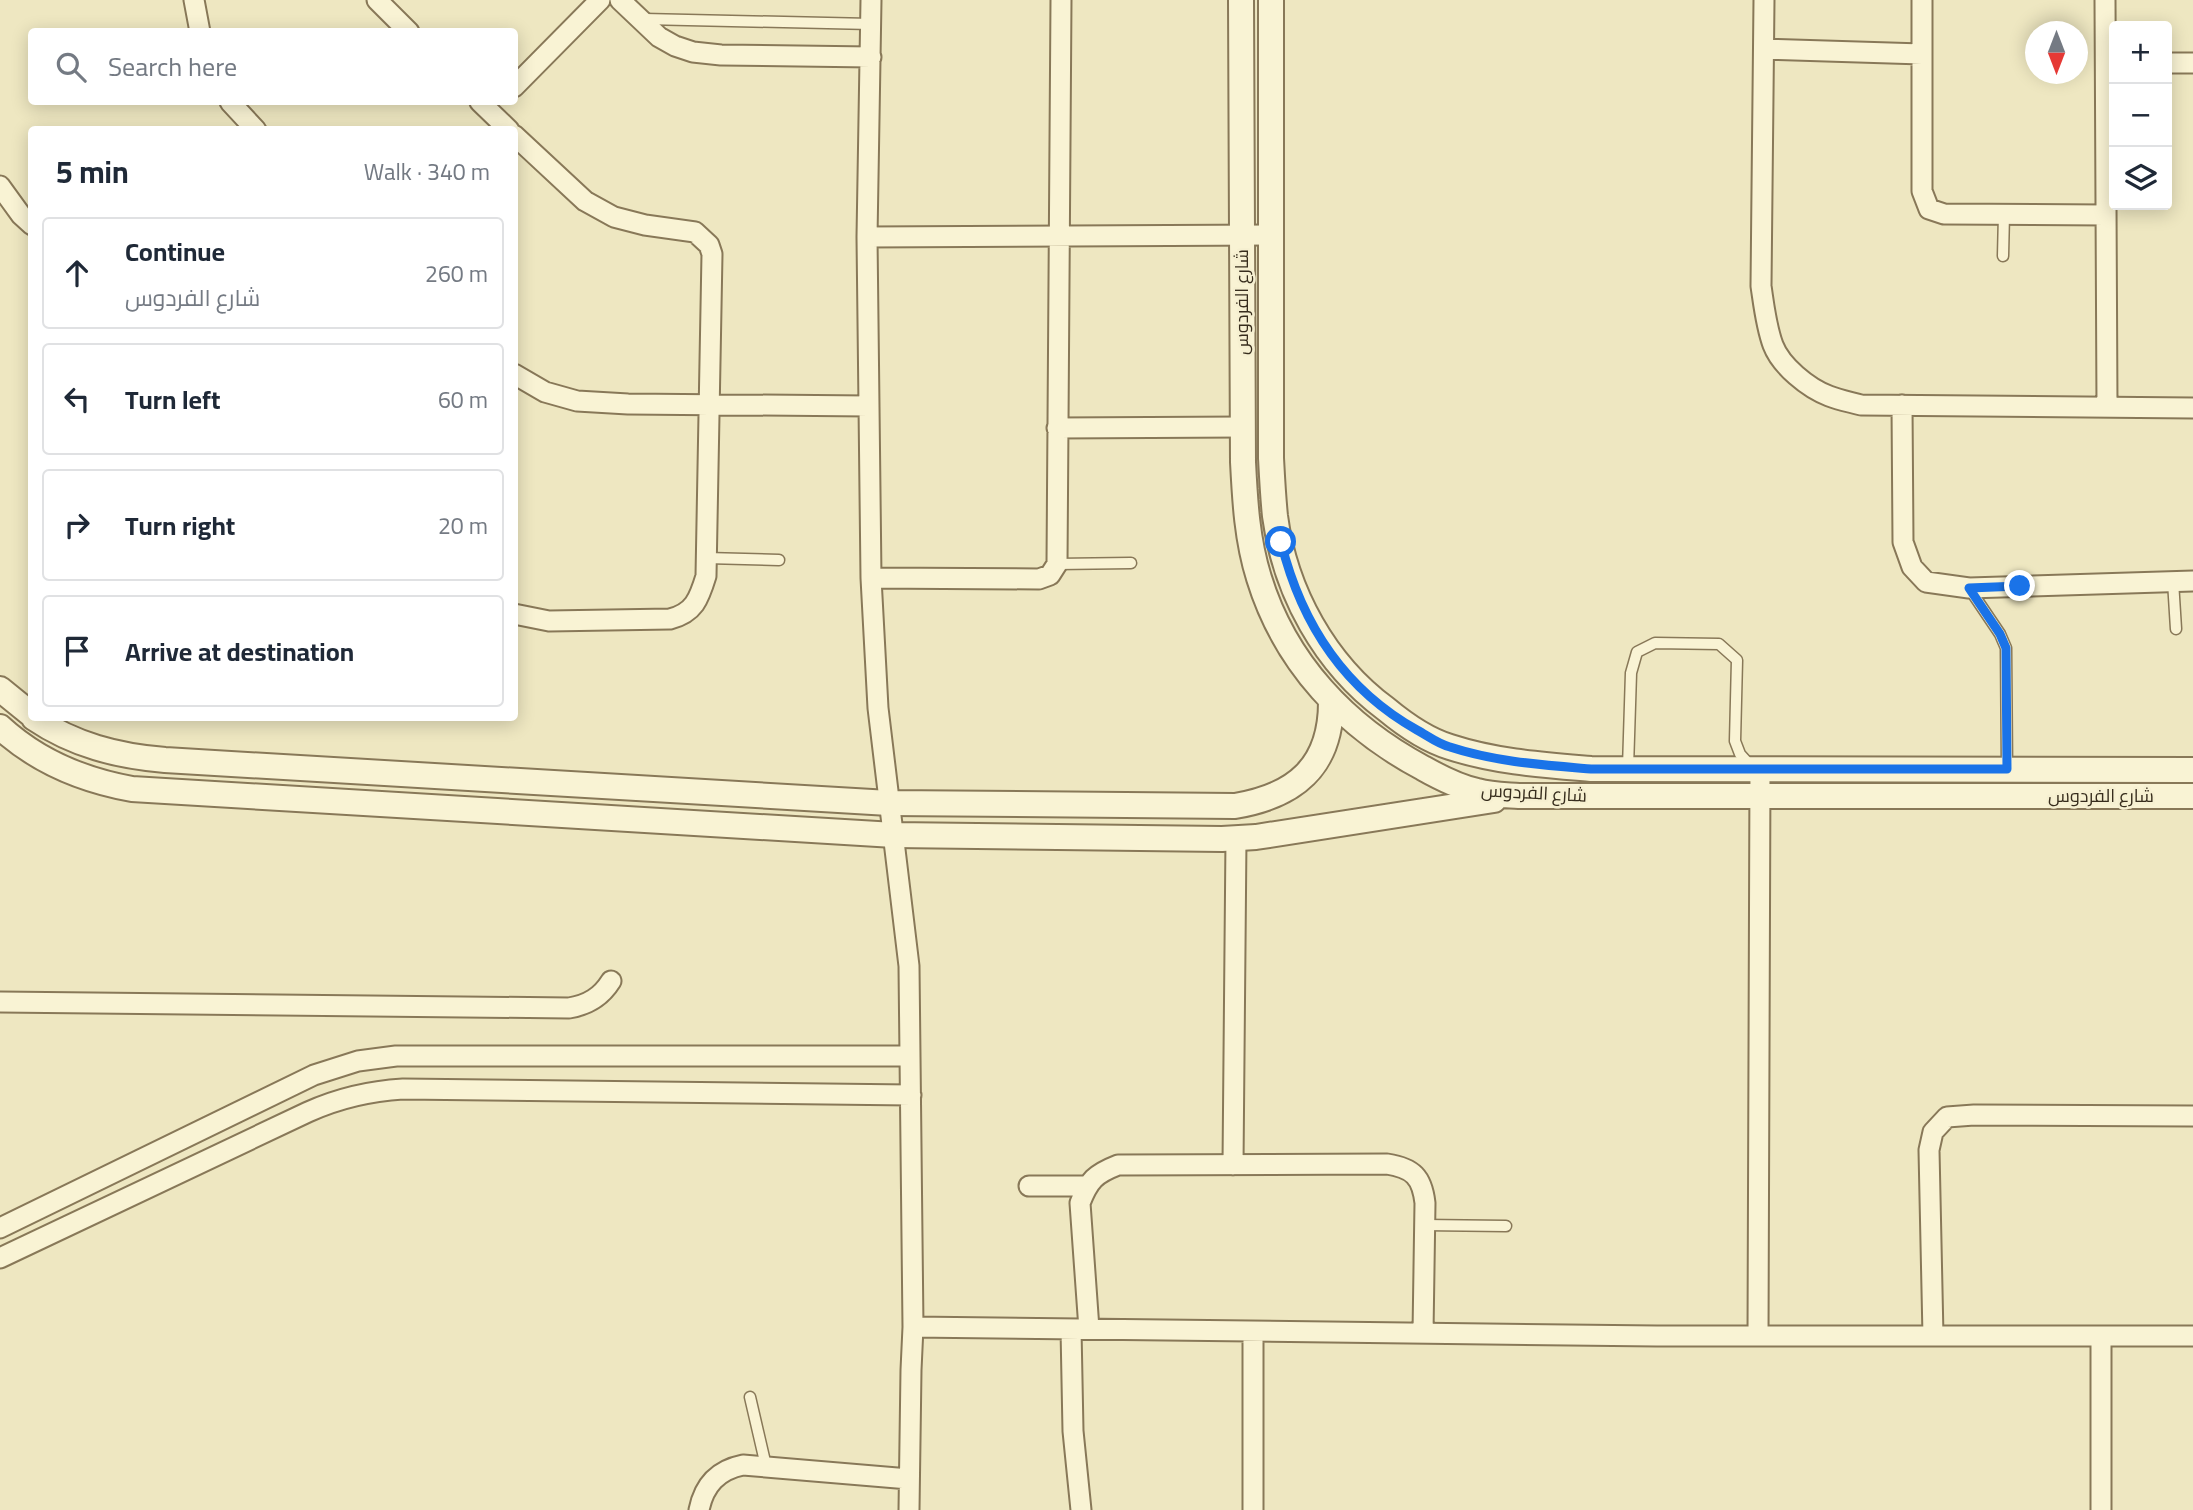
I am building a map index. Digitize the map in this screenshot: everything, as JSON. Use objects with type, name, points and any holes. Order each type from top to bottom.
[{"type":"street","points":[[194,0],[199,28]]},
{"type":"street","points":[[377,0],[405,28]]},
{"type":"street","points":[[518,83],[600,0]]},
{"type":"street","points":[[620,0],[659,37],[693,52],[721,55],[871,57]]},
{"type":"street","points":[[871,0],[867,237],[871,578],[878,708],[909,966],[913,1327],[909,1510]]},
{"type":"street","points":[[871,578],[1039,579],[1050,575],[1057,565],[1061,0]]},
{"type":"street","name":"شارع الفردوس","points":[[1241,0],[1243,426],[1247,524],[1259,579],[1281,632],[1319,688],[1352,721],[1399,756],[1438,777],[1476,791],[1519,796],[2193,796]]},
{"type":"street","name":"شارع الفردوس","points":[[1271,0],[1271,458],[1276,518],[1287,567],[1307,616],[1333,659],[1364,693],[1402,721],[1447,747],[1492,759],[1536,765],[1628,769],[2193,770]]},
{"type":"street","points":[[1764,0],[1761,286],[1774,348],[1787,366],[1828,396],[1861,404],[2193,408]]},
{"type":"street","points":[[1922,0],[1922,191],[1930,209],[1944,214],[2106,215]]},
{"type":"street","points":[[2105,0],[2109,63],[2106,215],[2107,407]]},
{"type":"street","points":[[1764,49],[1922,54]]},
{"type":"street","points":[[2172,63],[2193,63]]},
{"type":"street","points":[[233,105],[252,126]]},
{"type":"street","points":[[490,105],[506,126]]},
{"type":"street","points":[[518,139],[585,201],[614,216],[645,225],[695,232],[709,245],[712,254],[706,576],[699,598],[684,616],[670,620],[549,621],[518,615]]},
{"type":"street","points":[[0,186],[28,221]]},
{"type":"street","points":[[867,237],[1271,235]]},
{"type":"street","points":[[518,376],[545,391],[577,401],[869,406]]},
{"type":"street","points":[[1902,405],[1903,542],[1912,567],[1926,582],[1969,588],[2183,581]]},
{"type":"street","points":[[1057,428],[1243,426]]},
{"type":"street","points":[[0,689],[28,712]]},
{"type":"street","points":[[42,721],[92,747],[140,758],[889,803],[1235,806],[1274,797],[1303,777],[1314,763],[1328,734],[1331,702]]},
{"type":"street","points":[[0,727],[40,757],[69,772],[100,783],[132,789],[894,835],[1236,838],[1519,796]]},
{"type":"street","points":[[1758,1336],[1760,769]]},
{"type":"street","points":[[1233,1165],[1236,838]]},
{"type":"street","points":[[0,1002],[569,1008],[592,1001],[611,981]]},
{"type":"street","points":[[18,1249],[2,1222],[314,1075],[358,1061],[396,1056],[910,1056]]},
{"type":"street","points":[[0,1258],[308,1112],[343,1098],[378,1090],[403,1088],[911,1094]]},
{"type":"street","points":[[1933,1336],[1928,1150],[1933,1132],[1947,1117],[2193,1116]]},
{"type":"street","points":[[1081,1510],[1073,1431],[1080,1329],[1080,1203],[1087,1186],[1100,1172],[1118,1165],[1402,1166],[1415,1175],[1423,1188],[1423,1333]]},
{"type":"street","points":[[1029,1186],[1087,1186]]},
{"type":"street","points":[[913,1327],[1758,1336],[2193,1336]]},
{"type":"street","points":[[1253,1332],[1253,1510]]},
{"type":"street","points":[[2101,1336],[2101,1510]]},
{"type":"street","points":[[699,1510],[709,1482],[731,1467],[743,1465],[909,1479]]},
{"type":"lane","points":[[639,19],[871,24]]},
{"type":"lane","points":[[2003,256],[2004,214]]},
{"type":"lane","points":[[706,558],[779,560]]},
{"type":"lane","points":[[1057,565],[1131,564]]},
{"type":"lane","points":[[2176,629],[2183,581]]},
{"type":"lane","points":[[1969,588],[2000,634],[2006,648],[2007,769]]},
{"type":"lane","points":[[1628,769],[1631,673],[1637,652],[1656,643],[1719,644],[1737,660],[1735,741],[1745,760],[1760,769]]},
{"type":"lane","points":[[1424,1225],[1506,1226]]},
{"type":"lane","points":[[750,1397],[766,1466]]},
{"type":"route","points":[[1281,542],[1287,567],[1307,616],[1333,659],[1364,693],[1402,721],[1447,747],[1492,759],[1591,769],[2007,769],[2006,648],[2000,634],[1969,588],[2020,586]]}]
